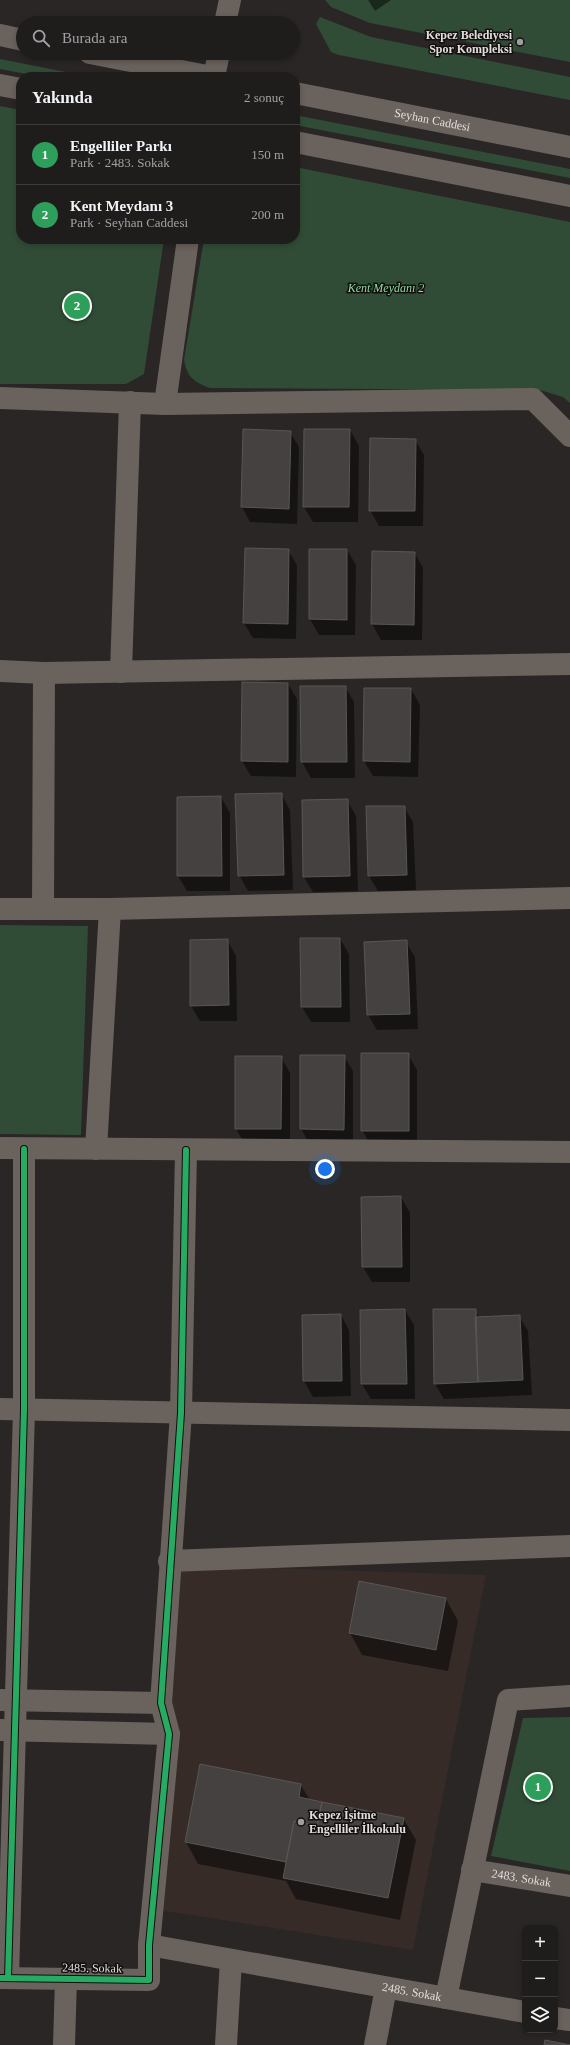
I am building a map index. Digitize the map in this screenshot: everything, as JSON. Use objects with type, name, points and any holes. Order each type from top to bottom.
[{"type":"street","points":[[227,16],[230,0]]},
{"type":"street","points":[[0,35],[16,38]]},
{"type":"street","points":[[126,60],[187,72]]},
{"type":"street","points":[[214,72],[217,60]]},
{"type":"street","points":[[0,85],[16,88]]},
{"type":"street","name":"Seyhan Caddesi","points":[[300,94],[570,147]]},
{"type":"street","points":[[300,143],[570,196]]},
{"type":"street","points":[[165,404],[187,244]]},
{"type":"street","points":[[0,398],[165,404],[533,399],[570,436]]},
{"type":"street","points":[[121,672],[130,402]]},
{"type":"street","points":[[0,670],[44,673],[570,664]]},
{"type":"street","points":[[43,909],[44,673]]},
{"type":"street","points":[[0,909],[110,909],[570,898]]},
{"type":"street","points":[[96,1149],[110,909]]},
{"type":"street","points":[[0,1148],[570,1152]]},
{"type":"street","points":[[4,1978],[8,1700],[24,1410],[24,1148]]},
{"type":"street","points":[[149,1945],[169,1734],[161,1703],[169,1561],[181,1413],[186,1150]]},
{"type":"street","points":[[0,1409],[570,1420]]},
{"type":"street","points":[[169,1561],[570,1546]]},
{"type":"street","points":[[446,1998],[508,1700],[570,1696]]},
{"type":"street","points":[[8,1700],[161,1703]]},
{"type":"street","points":[[8,1730],[169,1734]]},
{"type":"street","name":"2483. Sokak","points":[[472,1870],[570,1886]]},
{"type":"street","name":"2485. Sokak","points":[[4,1978],[149,1980],[149,1945],[522,2011]]},
{"type":"street","points":[[226,2045],[231,1960]]},
{"type":"street","points":[[64,2045],[66,1979]]},
{"type":"street","points":[[375,2045],[386,1988]]},
{"type":"street","points":[[558,2018],[570,2020]]},
{"type":"shaded area","name":"Kepez İşitme Engelliler İlkokulu","points":[[178,1565],[486,1575],[413,1950],[159,1910]]},
{"type":"green space","name":"Kepez Belediyesi Spor Kompleksi","points":[[325,0],[570,0],[570,62],[370,23],[331,7]]},
{"type":"green space","points":[[320,17],[371,37],[570,77],[570,100],[339,55],[331,52],[316,24]]},
{"type":"green space","points":[[0,59],[66,72],[16,72],[0,69]]},
{"type":"green space","points":[[0,106],[16,109],[16,244],[163,244],[144,374],[126,384],[0,384]]},
{"type":"green space","points":[[300,116],[570,169],[570,178],[300,126]]},
{"type":"green space","name":"Kent Meydanı 2","points":[[300,168],[570,222],[570,403],[563,397],[540,390],[210,388],[196,381],[189,375],[184,360],[203,244],[300,244]]},
{"type":"green space","points":[[0,925],[88,926],[81,1135],[0,1134]]},
{"type":"green space","points":[[570,1717],[570,1871],[491,1856],[523,1718]]},
{"type":"building","points":[[243,429],[291,431],[289,509],[241,507]]},
{"type":"building","points":[[304,429],[350,429],[349,507],[303,507]]},
{"type":"building","points":[[370,438],[416,439],[415,511],[369,511]]},
{"type":"building","points":[[245,548],[289,549],[288,624],[243,623]]},
{"type":"building","points":[[309,549],[347,549],[347,620],[309,619]]},
{"type":"building","points":[[372,551],[415,552],[414,625],[371,624]]},
{"type":"building","points":[[242,682],[288,683],[288,762],[241,761]]},
{"type":"building","points":[[300,686],[346,686],[347,762],[301,762]]},
{"type":"building","points":[[364,688],[411,688],[410,762],[363,761]]},
{"type":"building","points":[[282,793],[284,875],[238,876],[235,794]]},
{"type":"building","points":[[221,796],[222,876],[177,876],[177,797]]},
{"type":"building","points":[[348,799],[350,876],[303,877],[302,800]]},
{"type":"building","points":[[366,806],[405,806],[407,875],[368,876]]},
{"type":"building","points":[[300,938],[340,938],[341,1007],[301,1007]]},
{"type":"building","points":[[228,939],[229,1005],[190,1006],[190,940]]},
{"type":"building","points":[[407,940],[410,1014],[367,1015],[364,942]]},
{"type":"building","points":[[361,1053],[409,1053],[409,1131],[361,1131]]},
{"type":"building","points":[[300,1055],[345,1055],[344,1130],[300,1129]]},
{"type":"building","points":[[235,1056],[282,1056],[281,1129],[235,1129]]},
{"type":"building","points":[[401,1196],[402,1267],[362,1267],[361,1197]]},
{"type":"building","points":[[405,1309],[407,1384],[361,1384],[360,1310]]},
{"type":"building","points":[[433,1309],[476,1309],[478,1382],[434,1384]]},
{"type":"building","points":[[341,1314],[342,1381],[303,1381],[302,1315]]},
{"type":"building","points":[[520,1315],[523,1380],[478,1382],[475,1317]]},
{"type":"building","points":[[359,1581],[446,1598],[436,1650],[349,1633]]},
{"type":"building","points":[[200,1764],[301,1784],[299,1797],[322,1802],[317,1826],[294,1821],[286,1862],[185,1842]]},
{"type":"building","points":[[322,1802],[404,1818],[388,1898],[283,1878],[294,1821],[317,1826]]},
{"type":"building","points":[[545,2040],[570,2045],[544,2045]]},
{"type":"cycle path","points":[[8,1978],[24,1410],[24,1149]]},
{"type":"cycle path","points":[[0,1978],[149,1980],[149,1945],[169,1734],[161,1703],[181,1413],[186,1150]]},
{"type":"place","name":"Kepez Belediyesi Spor Kompleksi","points":[[520,42]]},
{"type":"place","name":"Kent Meydanı 3","points":[[77,306]]},
{"type":"place","name":"Engelliler Parkı","points":[[538,1787]]},
{"type":"place","name":"Kepez İşitme Engelliler İlkokulu","points":[[301,1822]]}]
